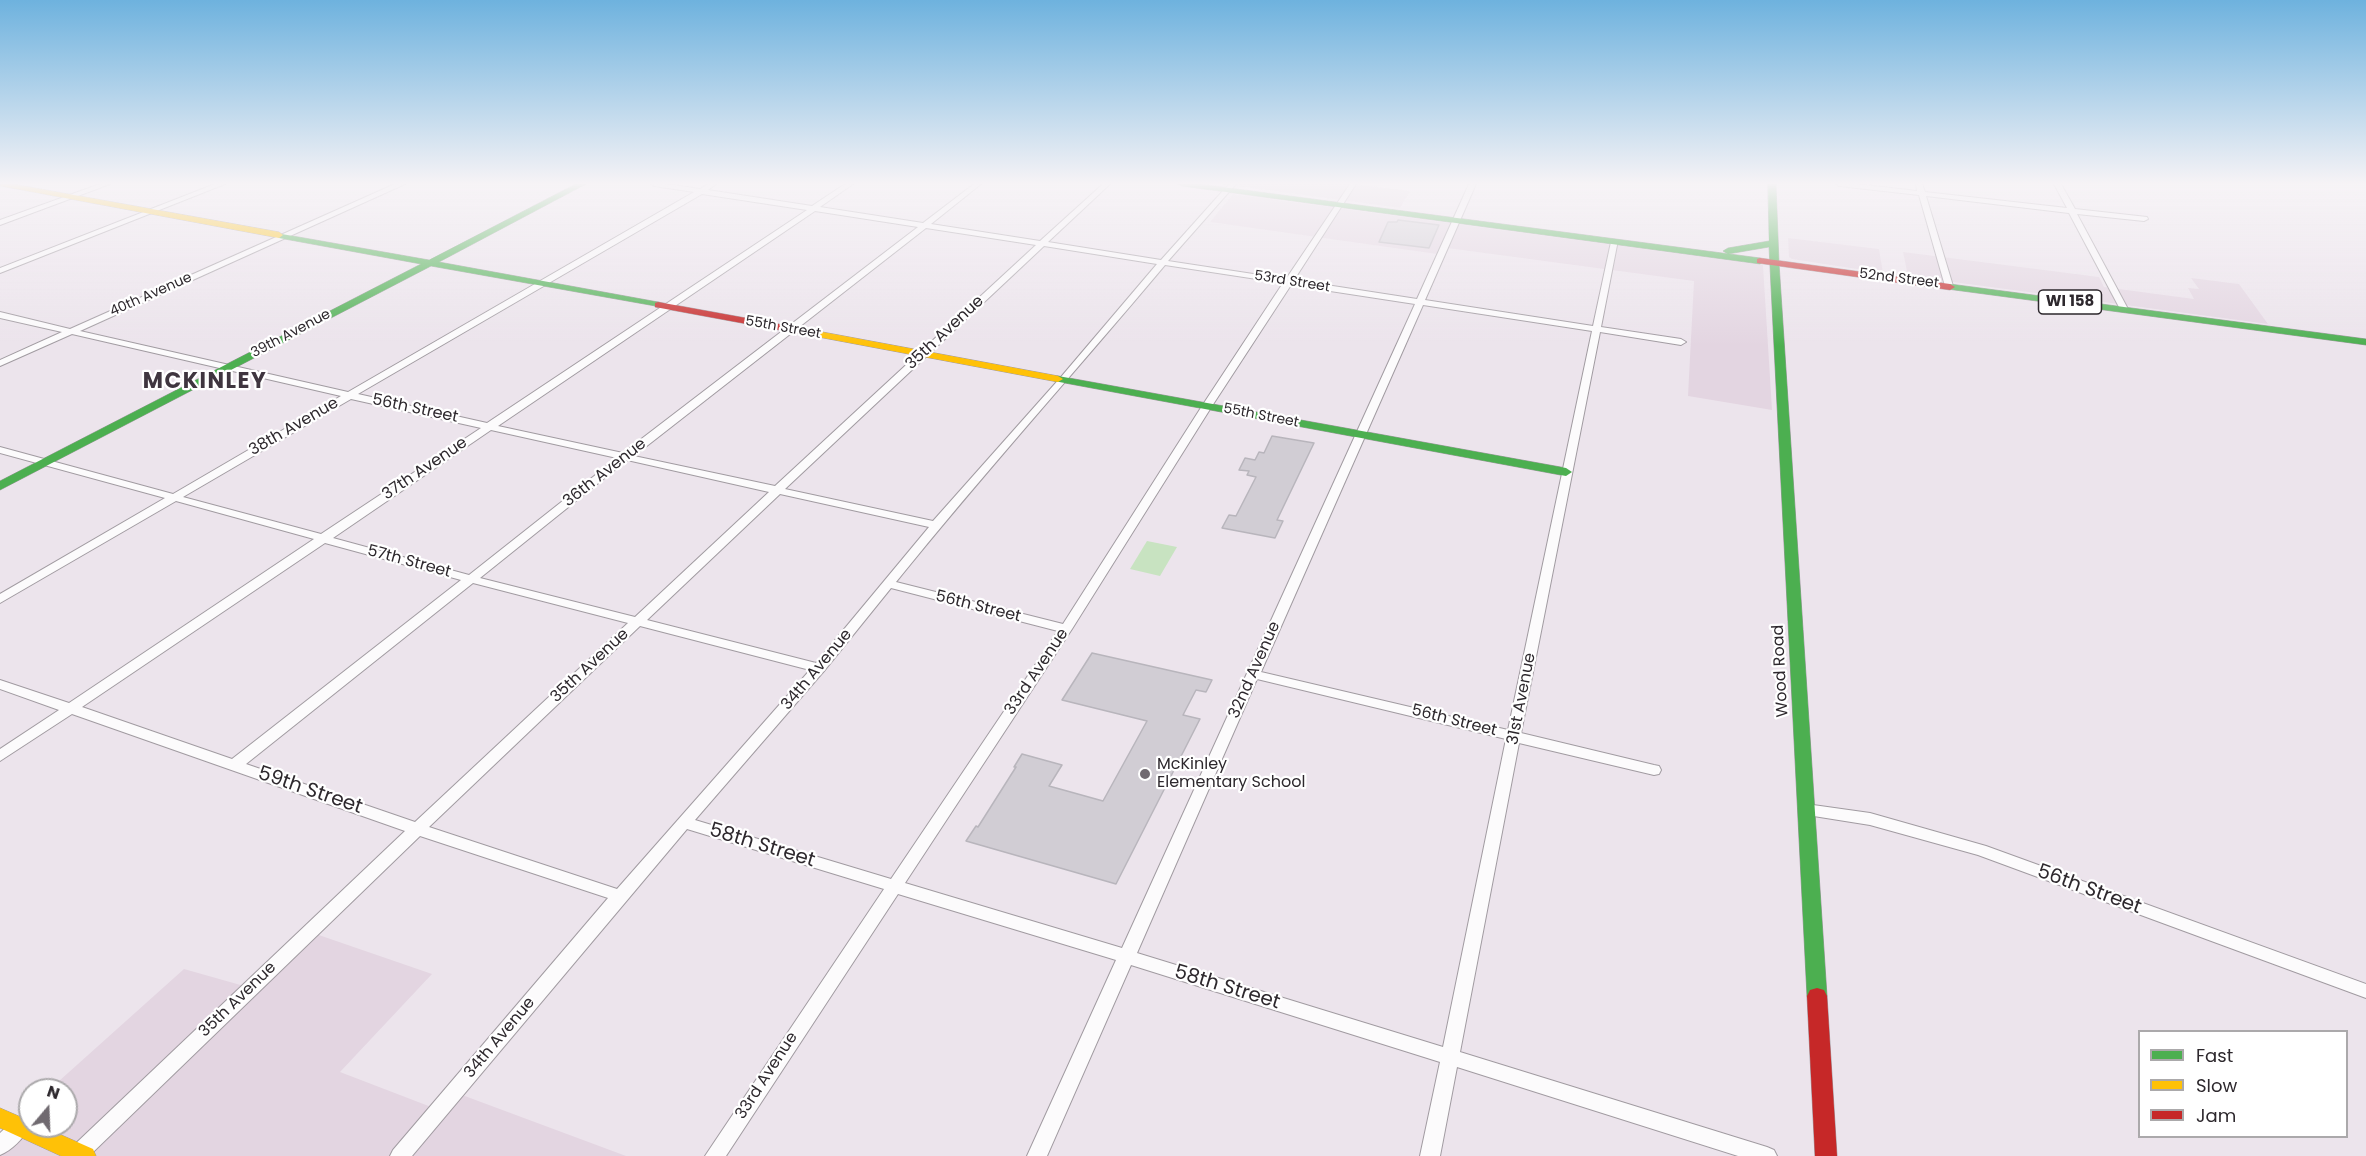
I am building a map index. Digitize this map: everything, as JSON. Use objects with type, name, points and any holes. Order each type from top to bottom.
[{"type":"street","points":[[0,271],[84,238]]},
{"type":"street","name":"40th Avenue","points":[[0,363],[278,238]]},
{"type":"street","name":"55th Street","points":[[301,238],[1566,472]]},
{"type":"street","name":"39th Avenue","points":[[0,486],[476,238]]},
{"type":"street","name":"38th Avenue","points":[[0,599],[619,238]]},
{"type":"street","name":"37th Avenue","points":[[0,756],[769,238]]},
{"type":"street","name":"36th Avenue","points":[[235,765],[624,458],[908,238]]},
{"type":"street","name":"53rd Street","points":[[1009,238],[1681,342]]},
{"type":"street","name":"35th Avenue","points":[[82,1155],[417,829],[1048,238]]},
{"type":"street","name":"34th Avenue","points":[[400,1156],[620,896],[819,668],[936,525],[1064,380],[1184,238]]},
{"type":"street","name":"33rd Avenue","points":[[715,1156],[1066,629],[1317,238]]},
{"type":"street","name":"32nd Avenue","points":[[1037,1156],[1422,302],[1449,238]]},
{"type":"street","name":"52nd Street","points":[[1586,238],[2366,342]]},
{"type":"street","name":"Wood Road","points":[[1774,238],[1826,1156]]},
{"type":"street","points":[[1935,238],[1949,286]]},
{"type":"street","points":[[2087,238],[2124,309]]},
{"type":"street","name":"31st Avenue","points":[[1430,1156],[1566,472],[1615,242]]},
{"type":"street","points":[[1706,254],[1774,243]]},
{"type":"street","name":"56th Street","points":[[0,315],[490,425],[624,458],[936,525]]},
{"type":"street","name":"57th Street","points":[[0,450],[471,579],[819,668]]},
{"type":"street","name":"56th Street","points":[[889,584],[1066,629]]},
{"type":"street","name":"56th Street","points":[[1253,674],[1654,770]]},
{"type":"street","name":"59th Street","points":[[0,684],[417,829],[620,896]]},
{"type":"street","name":"56th Street","points":[[1806,810],[1870,819],[1981,850],[2366,991]]},
{"type":"street","name":"58th Street","points":[[685,823],[1128,957],[1767,1156]]},
{"type":"street","points":[[0,1118],[18,1126]]},
{"type":"street","points":[[0,1146],[18,1129]]},
{"type":"street","points":[[44,1138],[82,1155]]},
{"type":"shaded area","points":[[1323,238],[1561,238],[1763,265],[1772,410],[1688,396],[1694,281],[1447,248],[1444,255]]},
{"type":"shaded area","points":[[1788,238],[1879,249],[1883,273],[1792,259],[1789,257]]},
{"type":"shaded area","points":[[1903,252],[2099,277],[2104,287],[2194,299],[2188,288],[2199,289],[2191,278],[2239,284],[2268,324],[1908,276]]},
{"type":"shaded area","points":[[310,932],[432,974],[340,1072],[439,1110],[454,1092],[626,1156],[0,1156],[0,1146],[12,1123],[18,1118],[18,1138],[78,1138],[78,1078],[62,1078],[184,969],[251,988]]},
{"type":"green space","points":[[1147,541],[1177,547],[1160,576],[1130,569]]},
{"type":"building","points":[[1381,238],[1433,238],[1429,248],[1379,242]]},
{"type":"building","points":[[1272,436],[1314,443],[1277,520],[1283,521],[1275,538],[1222,528],[1229,515],[1236,516],[1256,477],[1247,475],[1249,471],[1239,470],[1245,458],[1255,460],[1259,452],[1264,453]]},
{"type":"building","name":"McKinley Elementary School","points":[[1092,653],[1212,680],[1206,692],[1196,690],[1183,715],[1200,719],[1116,884],[966,841],[976,826],[978,827],[1022,754],[1062,765],[1049,786],[1103,801],[1147,721],[1062,700]]},
{"type":"traffic: fast","points":[[295,238],[658,305]]},
{"type":"traffic: fast","points":[[0,486],[478,238]]},
{"type":"traffic: fast","points":[[1587,238],[1760,261]]},
{"type":"traffic: fast","points":[[1773,238],[1817,996]]},
{"type":"traffic: fast","points":[[1728,251],[1774,243]]},
{"type":"traffic: fast","points":[[1950,287],[2366,342]]},
{"type":"traffic: fast","points":[[1058,379],[1566,472]]},
{"type":"traffic: slow","points":[[801,331],[1058,379]]},
{"type":"traffic: slow","points":[[0,1118],[85,1156]]},
{"type":"traffic: jam","points":[[1760,261],[1950,287]]},
{"type":"traffic: jam","points":[[658,305],[801,331]]},
{"type":"traffic: jam","points":[[1817,996],[1826,1156]]},
{"type":"place","name":"McKinley Elementary School","points":[[1145,774]]},
{"type":"district","name":"MCKINLEY","points":[[205,382]]}]
